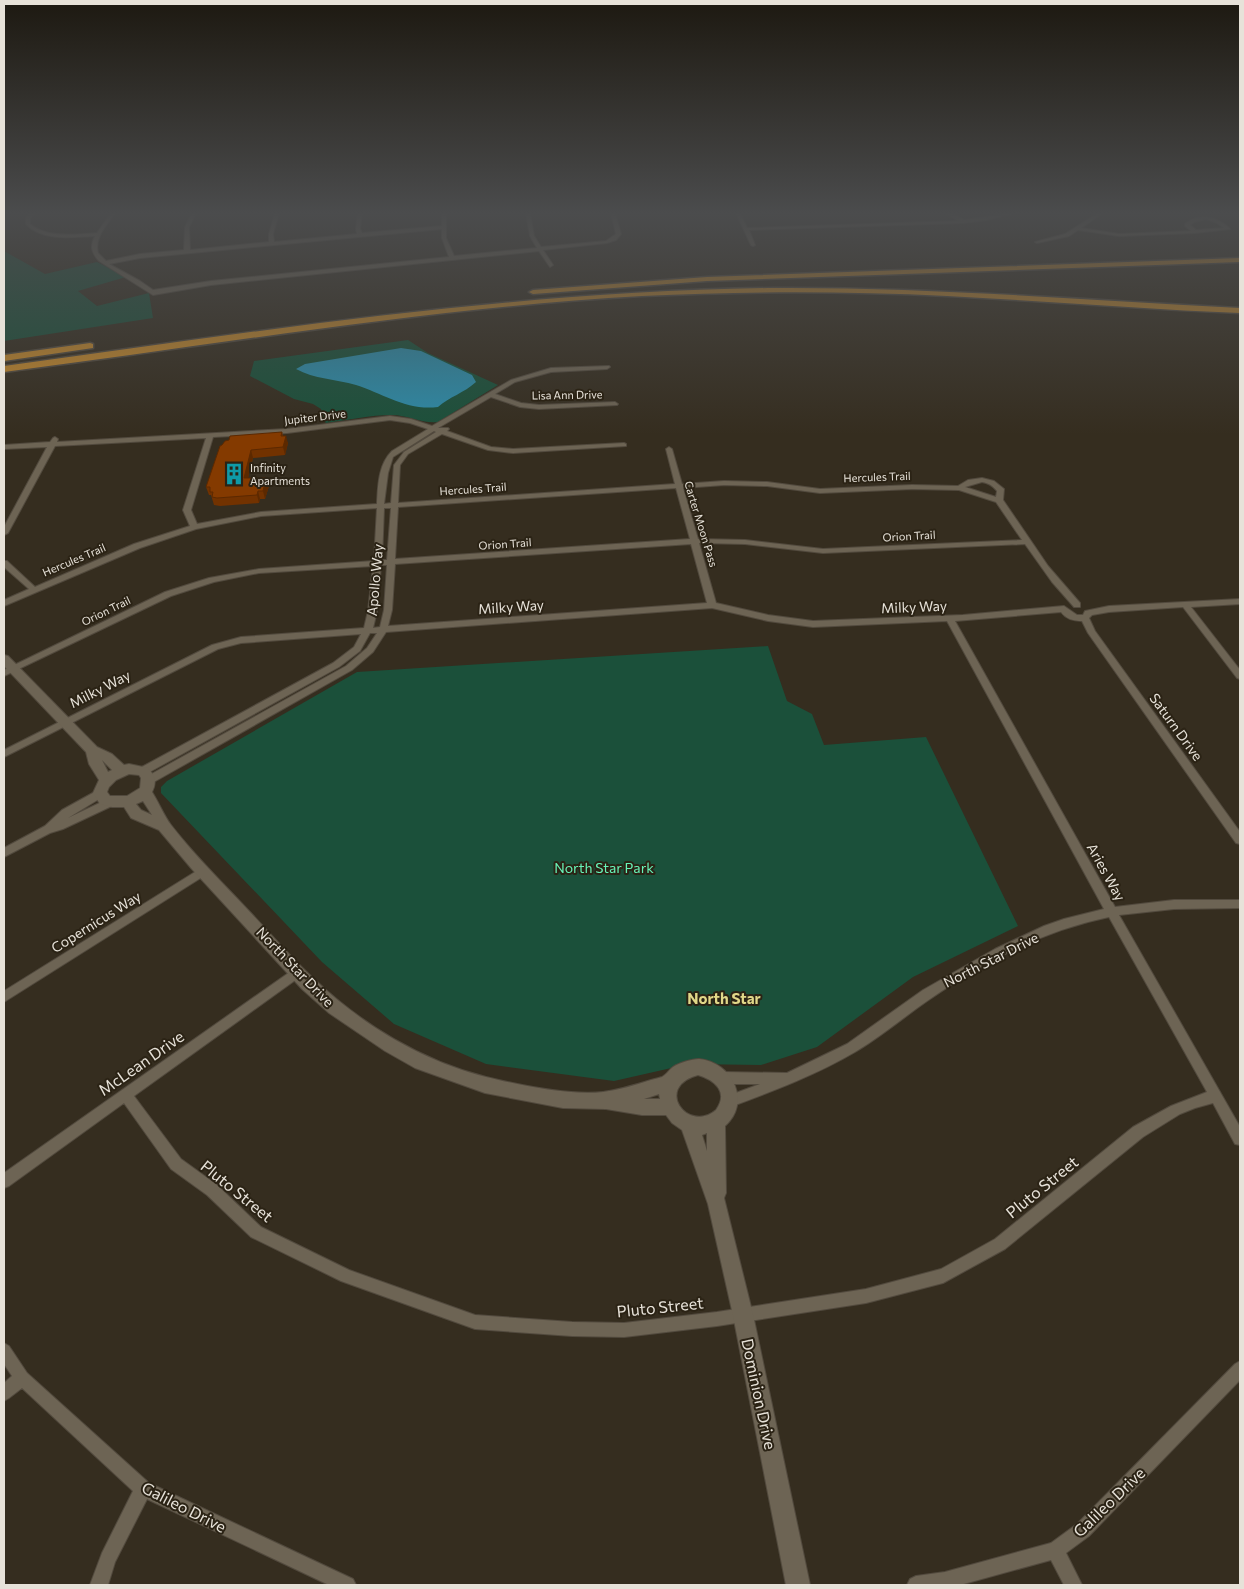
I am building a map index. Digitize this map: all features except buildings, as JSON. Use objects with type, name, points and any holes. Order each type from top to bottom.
[{"type":"highway","points":[[527,292],[594,287]]},
{"type":"highway","points":[[4,369],[424,312],[496,304],[642,294],[778,291],[901,292],[1240,311]]},
{"type":"highway","points":[[217,330],[380,308]]},
{"type":"highway","points":[[4,358],[101,345]]},
{"type":"street","points":[[146,287],[152,292],[184,287]]},
{"type":"street","name":"Apollo Way","points":[[145,781],[336,665],[357,649],[367,631],[373,606],[384,469],[388,458],[399,448],[437,430],[495,396],[520,384],[522,379],[550,370],[607,367]]},
{"type":"street","name":"Lisa Ann Drive","points":[[495,396],[520,405],[538,407],[615,404]]},
{"type":"street","name":"Jupiter Drive","points":[[4,447],[54,441],[210,435],[302,429],[390,418],[411,421],[490,449],[513,451],[624,444]]},
{"type":"street","name":"Apollo Way","points":[[145,781],[349,668],[363,658],[376,644],[383,630],[388,610],[394,506],[399,460],[437,430]]},
{"type":"street","points":[[194,527],[187,510],[210,435]]},
{"type":"street","points":[[4,533],[54,441]]},
{"type":"street","name":"Carter Moon Pass","points":[[668,449],[696,541],[712,605]]},
{"type":"street","name":"Saturn Drive","points":[[959,488],[969,481],[978,479],[992,481],[1001,491],[999,500],[1043,564],[1062,590],[1084,611],[1091,631]]},
{"type":"street","name":"Hercules Trail","points":[[4,603],[137,546],[194,527],[261,514],[748,483],[820,491],[912,487],[959,488]]},
{"type":"street","points":[[959,488],[999,500]]},
{"type":"street","name":"Orion Trail","points":[[8,671],[168,594],[212,580],[259,571],[696,541],[746,542],[823,551],[1028,542]]},
{"type":"street","points":[[4,563],[33,589]]},
{"type":"street","name":"Saturn Drive","points":[[1062,590],[1066,609],[1091,631],[1240,840]]},
{"type":"street","points":[[1075,618],[1084,611],[1240,601]]},
{"type":"street","points":[[1185,604],[1240,676]]},
{"type":"street","name":"Milky Way","points":[[4,754],[222,644],[241,640],[712,605],[775,619],[813,624],[950,619],[1066,609],[1084,611]]},
{"type":"street","name":"Aries Way","points":[[950,619],[1111,912],[1240,1139]]},
{"type":"street","points":[[4,658],[8,671],[66,722],[92,750],[107,758],[122,771],[137,770],[145,781],[128,802],[105,792],[92,750]]},
{"type":"street","points":[[4,853],[46,830],[105,792],[122,771]]},
{"type":"street","name":"North Star Drive","points":[[145,781],[164,826],[203,871],[297,972],[335,1008],[365,1030],[421,1062],[497,1088],[563,1100],[600,1101],[642,1107],[670,1107]]},
{"type":"street","name":"North Star Drive","points":[[128,802],[136,814],[164,826]]},
{"type":"street","name":"Copernicus Way","points":[[4,997],[203,871]]},
{"type":"street","name":"North Star Drive","points":[[730,1101],[768,1087],[850,1048],[938,987],[995,955],[1058,926],[1111,912],[1216,902],[1240,896]]},
{"type":"street","name":"North Star Drive","points":[[1216,902],[1240,904]]},
{"type":"street","name":"McLean Drive","points":[[4,1181],[297,972]]},
{"type":"street","points":[[698,1067],[715,1072],[722,1078],[730,1101],[723,1116],[716,1122],[708,1125],[689,1125],[681,1121],[670,1107],[667,1091],[674,1076],[689,1068],[698,1067]]},
{"type":"street","name":"North Star Drive","points":[[722,1078],[787,1078]]},
{"type":"street","name":"North Star Drive","points":[[600,1101],[616,1099],[670,1083]]},
{"type":"street","name":"Pluto Street","points":[[125,1094],[176,1164],[212,1190],[256,1232],[350,1278],[475,1322],[624,1330],[743,1315],[866,1296],[944,1276],[1000,1244],[1154,1121],[1198,1099],[1216,1096]]},
{"type":"street","name":"Dominion Drive","points":[[716,1122],[717,1204]]},
{"type":"street","name":"Dominion Drive","points":[[689,1125],[717,1204],[743,1315],[798,1585]]},
{"type":"street","name":"Galileo Drive","points":[[4,1351],[22,1378],[144,1489],[346,1585]]},
{"type":"street","name":"Galileo Drive","points":[[916,1585],[945,1582],[1054,1550],[1083,1530],[1240,1369]]},
{"type":"street","points":[[4,1393],[22,1378]]},
{"type":"street","points":[[99,1585],[108,1559],[144,1489]]},
{"type":"street","points":[[1054,1550],[1073,1585]]},
{"type":"green space","points":[[4,287],[91,287],[78,291],[97,306],[149,293],[153,318],[4,341]]},
{"type":"green space","points":[[408,340],[428,353],[498,385],[438,422],[427,422],[392,415],[326,423],[321,409],[313,404],[294,399],[250,376],[254,361]]},
{"type":"green space","name":"North Star Park","points":[[768,646],[787,701],[812,714],[824,745],[926,737],[1018,926],[913,977],[817,1047],[761,1065],[689,1064],[614,1081],[486,1064],[394,1024],[322,962],[161,793],[161,787],[167,781],[357,672]]},
{"type":"water","points":[[401,348],[421,351],[472,375],[476,382],[438,407],[427,408],[416,407],[356,385],[318,377],[296,369],[305,364]]},
{"type":"place","name":"Infinity Apartments","points":[[234,474]]},
{"type":"district","name":"North Star","points":[[724,999]]}]
